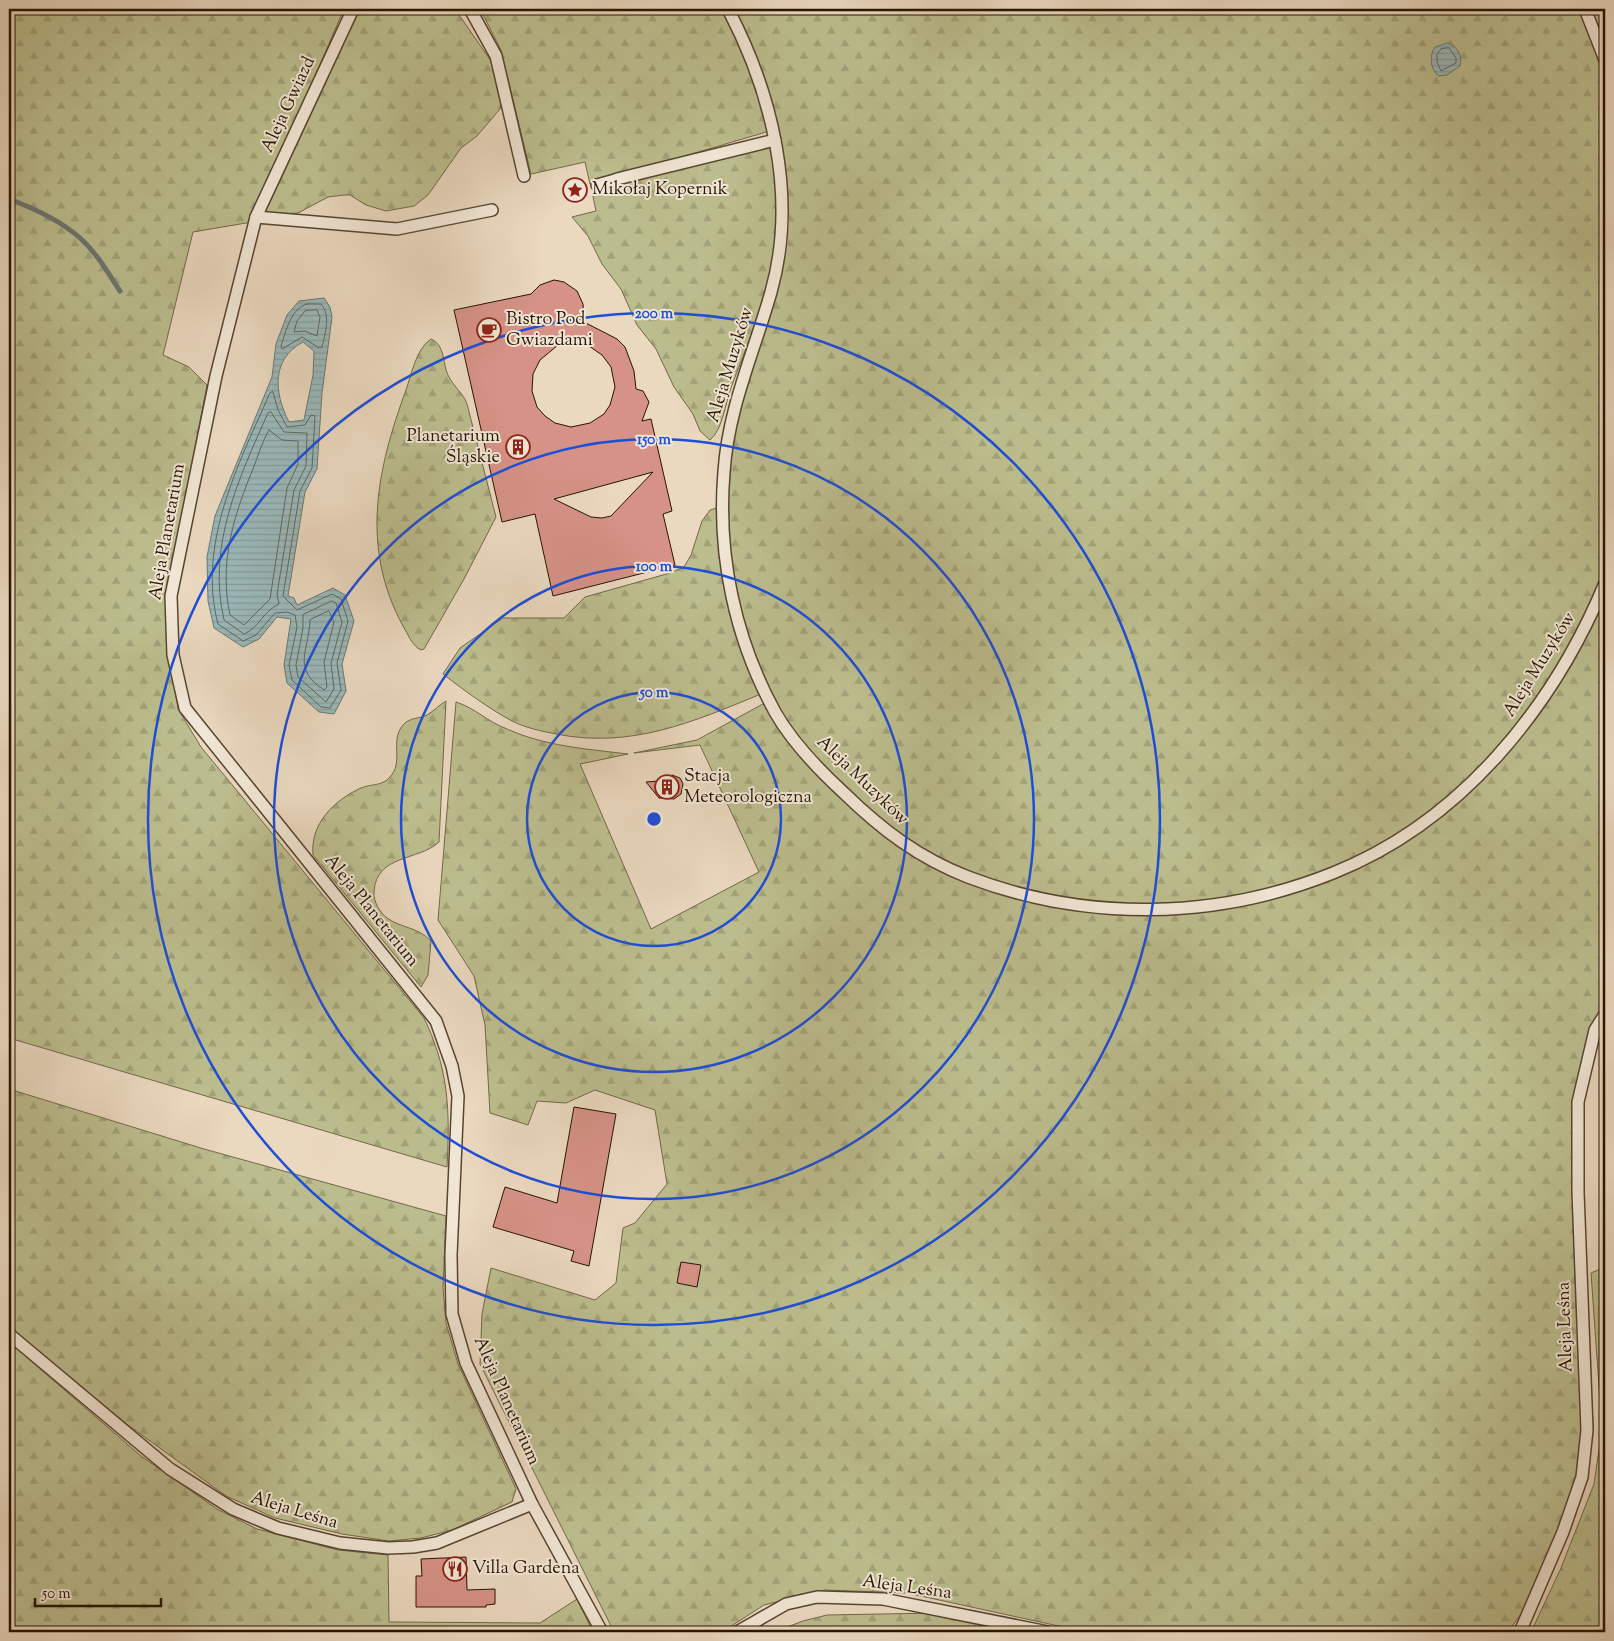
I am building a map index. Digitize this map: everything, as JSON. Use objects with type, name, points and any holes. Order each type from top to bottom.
[{"type":"street","name":"Aleja Gwiazd","points":[[256,217],[353,9]]},
{"type":"street","points":[[470,9],[496,56],[524,176]]},
{"type":"street","name":"Aleja Muzyków","points":[[728,9],[757,72],[775,140],[781,193],[778,258],[770,297],[732,415],[723,474],[723,539],[731,594],[756,669],[782,722],[815,764],[874,823],[930,860],[970,878],[1019,894],[1068,905],[1112,910],[1165,910],[1244,900],[1302,885],[1329,875],[1373,856],[1411,832],[1455,799],[1492,762],[1534,712],[1565,663],[1594,611],[1605,583]]},
{"type":"street","points":[[1585,9],[1605,60]]},
{"type":"street","points":[[597,185],[775,140]]},
{"type":"street","points":[[256,217],[397,229],[492,210]]},
{"type":"street","name":"Aleja Planetarium","points":[[256,217],[216,376],[170,596],[174,655],[185,708],[436,1021],[452,1066],[458,1096],[451,1255],[452,1314],[466,1363],[532,1504],[600,1629]]},
{"type":"street","name":"Aleja Leśna","points":[[1520,1632],[1564,1532],[1582,1477],[1587,1430],[1578,1192],[1578,1102],[1596,1030],[1605,1014]]},
{"type":"street","name":"Aleja Leśna","points":[[9,1334],[170,1469],[233,1509],[278,1528],[340,1543],[388,1548],[413,1547],[437,1543],[532,1504]]},
{"type":"street","name":"Aleja Leśna","points":[[737,1632],[786,1604],[817,1597],[883,1599],[1048,1632]]},
{"type":"green space","points":[[9,9],[344,9],[252,222],[193,232],[163,355],[189,367],[207,385],[167,595],[170,656],[178,709],[201,747],[424,1018],[439,1055],[446,1091],[448,1109],[447,1167],[9,1038]]},
{"type":"green space","points":[[360,9],[455,9],[491,61],[501,105],[500,109],[477,136],[461,148],[428,195],[414,206],[386,211],[366,205],[350,195],[344,195],[328,197],[298,213],[260,215]]},
{"type":"green space","points":[[480,9],[1605,9],[1605,1011],[1577,1107],[1579,1186],[1593,1426],[1585,1483],[1550,1573],[1508,1632],[1086,1632],[907,1593],[825,1590],[764,1605],[722,1632],[614,1632],[480,1364],[482,1314],[491,1268],[595,1300],[616,1283],[623,1228],[635,1223],[667,1184],[655,1110],[595,1090],[566,1103],[537,1101],[528,1125],[490,1113],[485,1025],[474,976],[438,920],[456,702],[521,735],[566,746],[628,754],[580,764],[651,929],[759,872],[700,745],[634,753],[697,740],[772,699],[745,627],[734,591],[728,537],[727,491],[738,394],[783,260],[773,130],[590,184],[585,162],[531,174],[501,50]]},
{"type":"green space","points":[[771,139],[775,168],[777,213],[770,274],[761,307],[731,388],[721,423],[710,440],[700,431],[693,414],[674,387],[656,349],[637,325],[621,289],[602,264],[588,236],[572,217],[596,211],[592,192]]},
{"type":"green space","points":[[431,339],[439,346],[449,377],[467,404],[496,517],[464,579],[424,649],[421,650],[411,640],[390,596],[381,567],[377,537],[381,479],[387,449],[418,355]]},
{"type":"green space","points":[[717,508],[724,583],[734,631],[761,694],[686,723],[661,730],[610,738],[584,738],[545,732],[517,723],[485,705],[443,674],[460,648],[503,618],[564,618],[585,597],[670,573],[684,567],[691,555],[702,521],[710,510]]},
{"type":"green space","points":[[446,701],[439,842],[431,848],[390,864],[382,871],[374,892],[376,903],[384,916],[393,922],[415,930],[431,941],[428,975],[421,987],[313,855],[313,844],[315,833],[320,823],[333,806],[361,788],[386,781],[394,772],[397,758],[397,738],[403,725],[412,719],[427,715]]},
{"type":"green space","points":[[9,1089],[204,1149],[446,1216],[443,1288],[446,1323],[458,1364],[516,1489],[512,1502],[452,1530],[421,1538],[389,1541],[342,1534],[275,1518],[226,1496],[128,1425],[9,1326]]},
{"type":"green space","points":[[1605,1267],[1605,1632],[1531,1632],[1561,1568],[1594,1484],[1602,1429],[1591,1273]]},
{"type":"green space","points":[[9,1342],[141,1456],[217,1509],[257,1529],[338,1550],[388,1555],[389,1622],[540,1623],[577,1599],[593,1632],[9,1632]]},
{"type":"green space","points":[[937,1613],[1007,1632],[774,1632],[803,1621],[827,1615]]},
{"type":"water","points":[[1447,43],[1454,46],[1458,51],[1461,62],[1460,66],[1447,75],[1439,76],[1432,66],[1432,54],[1435,47]]},
{"type":"water","points":[[324,298],[330,307],[332,317],[322,393],[317,469],[305,492],[288,596],[294,598],[297,605],[333,588],[345,595],[354,621],[342,664],[346,691],[334,714],[319,712],[287,683],[284,665],[291,619],[277,617],[259,639],[243,647],[214,628],[208,601],[207,557],[215,516],[272,377],[276,344],[287,315],[299,301]],"holes":[[[303,342],[314,351],[313,375],[304,420],[289,422],[280,400],[278,388],[278,377],[281,367],[285,358]]]},
{"type":"building","name":"Planetarium Śląskie","points":[[554,280],[564,282],[577,291],[583,304],[584,322],[617,339],[625,347],[634,371],[636,389],[643,391],[649,402],[642,421],[651,419],[672,511],[663,514],[675,565],[553,596],[535,514],[502,522],[454,310],[531,294],[540,285]],"holes":[[[568,343],[589,346],[602,355],[611,367],[615,387],[610,405],[604,414],[590,423],[571,427],[555,423],[545,416],[537,407],[532,391],[533,374],[540,360],[558,345]],[[653,472],[611,516],[602,518],[591,517],[554,499]]]},
{"type":"building","name":"Stacja Meteorologiczna","points":[[672,775],[680,778],[683,784],[681,794],[674,799],[659,798],[646,782],[659,781]]},
{"type":"building","points":[[574,1107],[616,1114],[589,1266],[571,1261],[574,1251],[493,1227],[505,1187],[557,1203]]},
{"type":"building","points":[[681,1262],[701,1265],[697,1287],[677,1283]]},
{"type":"building","points":[[466,1557],[467,1590],[495,1589],[495,1604],[486,1605],[486,1607],[416,1607],[416,1576],[422,1576],[421,1559]]},
{"type":"waterway","points":[[9,199],[46,216],[80,238],[97,257],[120,291]]},
{"type":"place","name":"Mikołaj Kopernik","points":[[575,190]]},
{"type":"place","name":"Bistro Pod Gwiazdami","points":[[489,330]]},
{"type":"place","name":"Planetarium Śląskie","points":[[518,447]]},
{"type":"place","name":"Stacja Meteorologiczna","points":[[667,787]]},
{"type":"place","name":"Villa Gardena","points":[[455,1569]]}]
